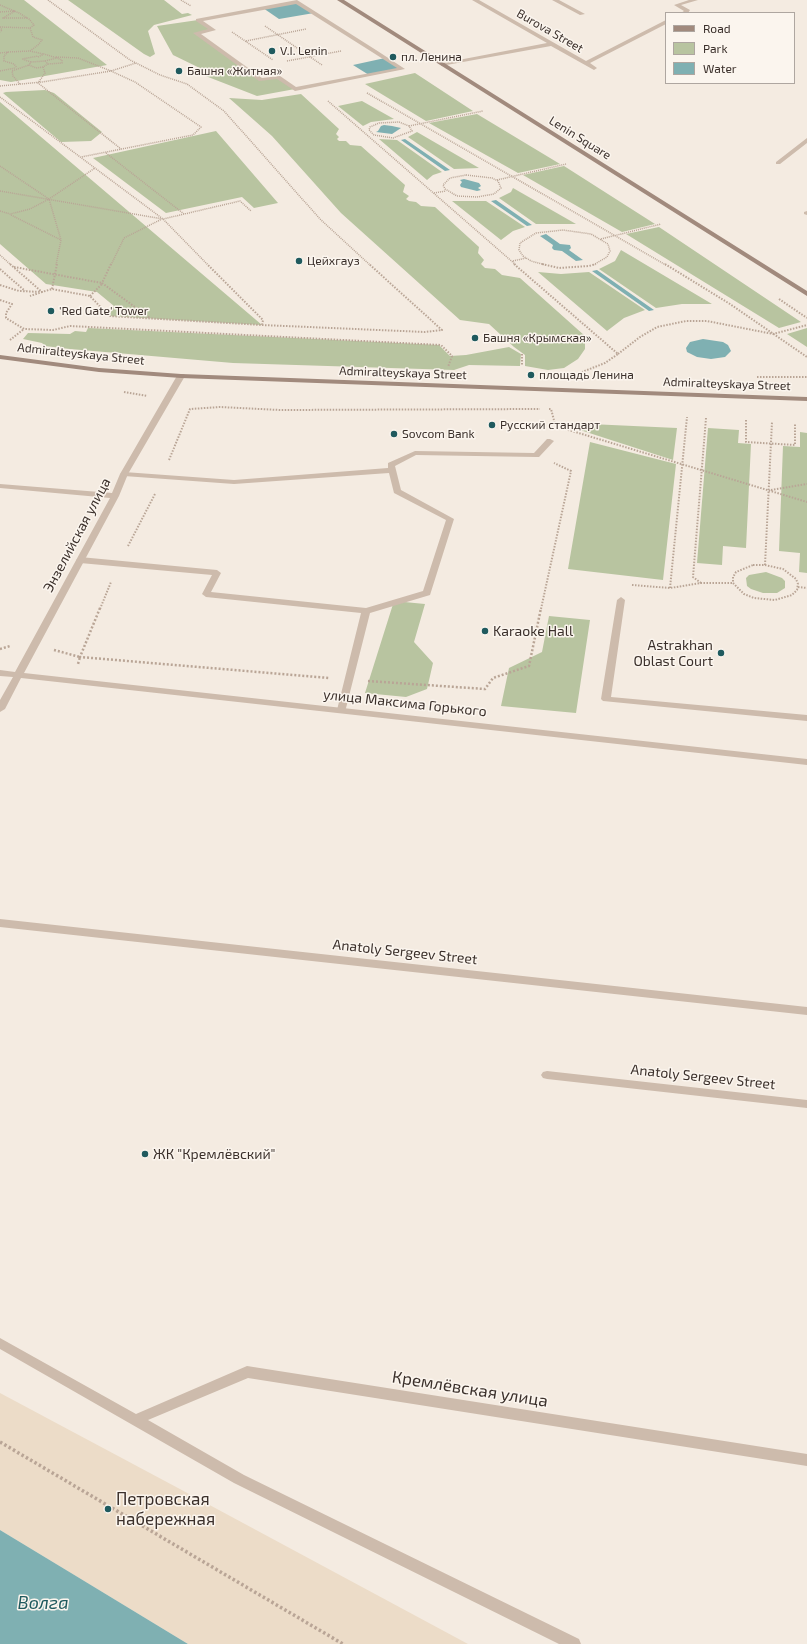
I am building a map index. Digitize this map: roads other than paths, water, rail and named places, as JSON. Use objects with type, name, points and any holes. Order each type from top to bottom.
[{"type":"main road","name":"Lenin Square","points":[[340,0],[807,294]]},
{"type":"main road","name":"Admiralteyskaya Street","points":[[0,357],[99,370],[181,376],[807,399]]},
{"type":"street","name":"Burova Street","points":[[475,0],[594,68]]},
{"type":"street","points":[[555,0],[582,14]]},
{"type":"street","points":[[686,12],[688,11],[677,5],[695,0]]},
{"type":"street","points":[[297,2],[402,69],[344,80],[295,89],[278,77],[261,80],[196,33],[212,30],[198,20],[297,2]]},
{"type":"street","points":[[586,63],[665,23]]},
{"type":"street","points":[[443,65],[552,44]]},
{"type":"street","points":[[778,163],[807,140]]},
{"type":"street","name":"Энзелийская улица","points":[[0,708],[114,496],[124,474],[181,376]]},
{"type":"street","points":[[80,560],[217,573],[206,594],[366,611],[427,592],[450,519],[397,491],[391,465],[415,453],[536,455],[550,441]]},
{"type":"street","points":[[124,474],[234,482],[392,470]]},
{"type":"street","points":[[0,486],[114,496]]},
{"type":"street","points":[[621,600],[606,700],[807,718]]},
{"type":"street","points":[[342,710],[366,611]]},
{"type":"street","name":"улица Максима Горького","points":[[0,673],[807,762]]},
{"type":"street","name":"Anatoly Sergeev Street","points":[[0,923],[807,1011]]},
{"type":"street","name":"Anatoly Sergeev Street","points":[[547,1075],[807,1104]]},
{"type":"street","points":[[0,1343],[239,1479],[574,1644]]},
{"type":"street","name":"Кремлёвская улица","points":[[135,1420],[247,1372],[807,1460]]},
{"type":"water","points":[[297,2],[314,13],[279,19],[263,8]]},
{"type":"water","points":[[385,58],[402,69],[369,75],[353,65]]},
{"type":"water","points":[[384,125],[401,128],[392,134],[376,132],[381,126]]},
{"type":"water","points":[[405,139],[450,170],[445,171],[401,140]]},
{"type":"water","points":[[464,179],[479,183],[481,186],[478,188],[481,190],[477,191],[461,187],[460,185],[462,182],[460,180]]},
{"type":"water","points":[[496,200],[532,225],[527,226],[491,201]]},
{"type":"water","points":[[546,234],[560,244],[570,245],[571,248],[569,250],[583,260],[576,261],[562,251],[554,250],[552,248],[553,245],[540,236]]},
{"type":"water","points":[[597,270],[654,310],[649,311],[592,271]]},
{"type":"water","points":[[703,339],[723,342],[728,345],[731,351],[725,357],[711,359],[697,357],[687,352],[686,348],[690,342]]},
{"type":"water","name":"Волга","points":[[0,1530],[76,1576],[188,1644],[0,1644]]},
{"type":"place","name":"V.I. Lenin","points":[[272,51]]},
{"type":"place","name":"пл. Ленина","points":[[393,57]]},
{"type":"place","name":"Башня «Житная»","points":[[179,71]]},
{"type":"place","name":"Цейхгауз","points":[[299,261]]},
{"type":"place","name":"'Red Gate' Tower","points":[[51,311]]},
{"type":"place","name":"Башня «Крымская»","points":[[475,338]]},
{"type":"place","name":"площадь Ленина","points":[[531,375]]},
{"type":"place","name":"Русский стандарт","points":[[492,425]]},
{"type":"place","name":"Sovcom Bank","points":[[394,434]]},
{"type":"place","name":"Karaoke Hall","points":[[485,631]]},
{"type":"place","name":"Astrakhan Oblast Court","points":[[721,653]]},
{"type":"place","name":"ЖК \"Кремлёвский\"","points":[[145,1154]]},
{"type":"place","name":"Петровская набережная","points":[[108,1509]]}]
